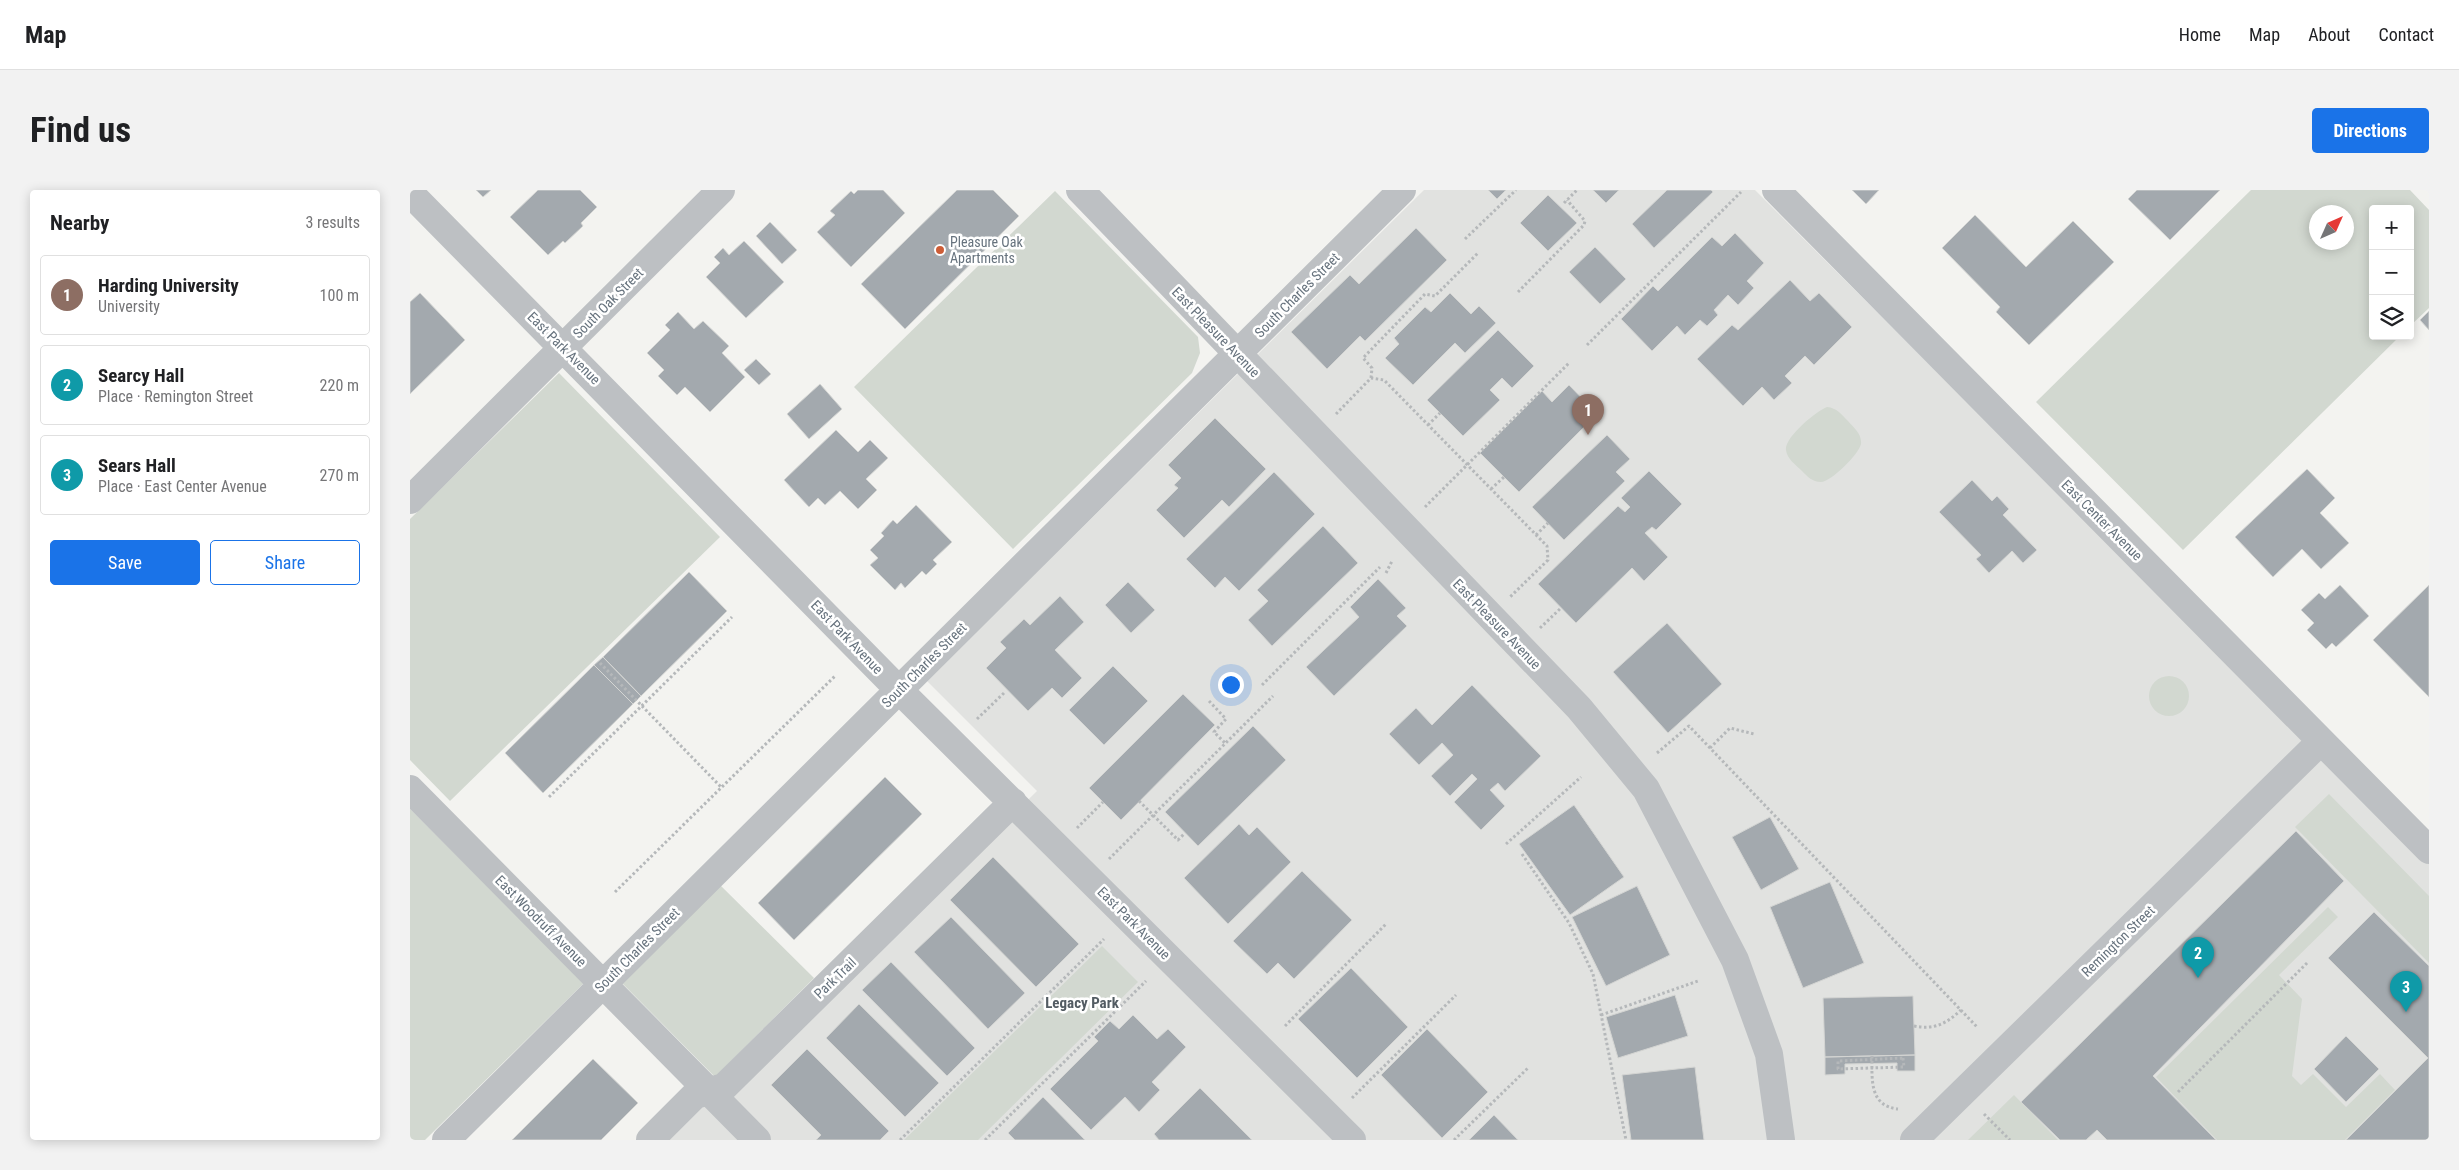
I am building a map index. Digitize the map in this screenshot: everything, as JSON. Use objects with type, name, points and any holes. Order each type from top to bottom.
[{"type":"street","name":"South Oak Street","points":[[410,500],[721,190]]},
{"type":"street","name":"East Pleasure Avenue","points":[[1080,190],[1579,708],[1646,790],[1735,960],[1769,1054],[1781,1140]]},
{"type":"street","name":"South Charles Street","points":[[446,1140],[1402,190]]},
{"type":"street","name":"East Center Avenue","points":[[1776,190],[2429,850]]},
{"type":"street","name":"East Park Avenue","points":[[410,193],[899,690],[1352,1140]]},
{"type":"street","name":"Remington Street","points":[[1914,1140],[2321,741]]},
{"type":"street","name":"East Woodruff Avenue","points":[[410,789],[757,1140]]},
{"type":"street","name":"Park Trail","points":[[650,1140],[695,1095],[724,1087],[1013,802]]},
{"type":"path","points":[[1466,239],[1516,190]]},
{"type":"path","points":[[1518,292],[1584,225],[1585,221],[1582,217],[1565,202],[1577,190]]},
{"type":"path","points":[[1587,345],[1741,192]]},
{"type":"path","points":[[1333,417],[1371,378],[1372,368],[1363,358],[1425,294],[1436,296],[1479,252]]},
{"type":"path","points":[[1423,509],[1569,363]]},
{"type":"path","points":[[1371,378],[1384,380],[1547,546],[1548,560],[1510,597]]},
{"type":"path","points":[[1428,425],[1440,413]]},
{"type":"path","points":[[1491,490],[1504,477]]},
{"type":"path","points":[[1536,535],[1548,524]]},
{"type":"path","points":[[1386,573],[1392,561]]},
{"type":"path","points":[[1262,685],[1380,567]]},
{"type":"path","points":[[1540,628],[1561,608]]},
{"type":"path","points":[[550,797],[732,616]]},
{"type":"path","points":[[600,663],[722,788]]},
{"type":"path","points":[[615,892],[835,676]]},
{"type":"path","points":[[977,719],[1005,692]]},
{"type":"path","points":[[1107,861],[1273,696]]},
{"type":"path","points":[[1209,702],[1226,719],[1214,732],[1226,743]]},
{"type":"path","points":[[1657,753],[1689,726],[1978,1028]]},
{"type":"path","points":[[1710,748],[1730,728],[1754,734]]},
{"type":"path","points":[[1506,844],[1581,777]]},
{"type":"path","points":[[1139,801],[1178,840],[1185,833]]},
{"type":"path","points":[[1075,830],[1103,802]]},
{"type":"path","points":[[1522,854],[1569,923],[1593,974],[1626,1140]]},
{"type":"path","points":[[1284,1026],[1387,923]]},
{"type":"path","points":[[900,1140],[1104,938]]},
{"type":"path","points":[[2178,1092],[2308,962]]},
{"type":"path","points":[[986,1140],[1146,981]]},
{"type":"path","points":[[1601,1015],[1698,981]]},
{"type":"path","points":[[1348,1102],[1456,994]]},
{"type":"path","points":[[1914,1026],[1926,1028],[1939,1027],[1951,1020],[1961,1010]]},
{"type":"path","points":[[1872,1058],[1872,1088],[1876,1098],[1883,1105],[1898,1109]]},
{"type":"path","points":[[1903,1058],[1904,1067],[1872,1068],[1838,1069],[1838,1060],[1903,1058]]},
{"type":"path","points":[[1454,1140],[1528,1068]]},
{"type":"path","points":[[1984,1114],[2010,1140]]},
{"type":"shaded area","points":[[1424,190],[1755,190],[2423,859],[2429,853],[2429,1140],[662,1140],[700,1103],[731,1092],[1037,791],[927,681]]},
{"type":"shaded area","points":[[2251,190],[2410,190],[2429,210],[2429,308],[2414,322],[2414,205],[2369,205],[2369,340],[2396,340],[2183,550],[2036,402]]},
{"type":"shaded area","points":[[1055,191],[1198,337],[1200,353],[1192,373],[1013,549],[854,387]]},
{"type":"shaded area","points":[[559,373],[720,537],[450,801],[410,760],[410,519]]},
{"type":"shaded area","points":[[1827,407],[1836,410],[1848,421],[1859,434],[1861,444],[1859,449],[1838,473],[1826,481],[1818,482],[1810,478],[1795,464],[1788,456],[1786,450],[1795,432],[1809,419]]},
{"type":"shaded area","points":[[2169,676],[2183,682],[2189,696],[2183,710],[2169,716],[2155,710],[2149,696],[2155,682]]},
{"type":"shaded area","points":[[2329,794],[2429,896],[2429,963],[2295,827]]},
{"type":"shaded area","points":[[410,809],[584,983],[425,1140],[410,1140]]},
{"type":"shaded area","points":[[719,884],[814,978],[715,1077],[621,982]]},
{"type":"shaded area","points":[[2328,907],[2338,917],[2279,975],[2302,999],[2292,1076],[2301,1085],[2313,1074],[2346,1107],[2380,1074],[2395,1090],[2345,1140],[2217,1140],[2156,1077]]},
{"type":"shaded area","points":[[1102,946],[1138,982],[978,1140],[904,1140]]},
{"type":"shaded area","points":[[2014,1095],[2058,1140],[1968,1140]]},
{"type":"building","points":[[476,190],[491,190],[483,197]]},
{"type":"building","points":[[538,190],[580,190],[597,207],[581,223],[583,226],[565,243],[563,241],[548,255],[510,217]]},
{"type":"building","points":[[858,190],[883,190],[905,213],[851,267],[817,232],[835,215],[830,211],[851,191],[854,194]]},
{"type":"building","name":"Pleasure Oak Apartments","points":[[957,190],[993,190],[1019,216],[905,329],[861,284]]},
{"type":"building","points":[[1488,190],[1506,190],[1497,199]]},
{"type":"building","points":[[1593,190],[1619,190],[1606,203]]},
{"type":"building","points":[[1667,190],[1711,190],[1713,192],[1654,248],[1632,224]]},
{"type":"building","points":[[1852,190],[1879,190],[1866,204]]},
{"type":"building","points":[[2137,190],[2220,190],[2170,240],[2128,199]]},
{"type":"building","points":[[1548,195],[1577,223],[1548,251],[1520,223]]},
{"type":"building","points":[[1975,215],[2026,267],[2073,221],[2114,262],[2029,345],[1996,312],[2000,307],[1942,248]]},
{"type":"building","points":[[770,222],[797,250],[782,264],[756,236]]},
{"type":"building","points":[[1416,228],[1447,260],[1365,341],[1360,336],[1327,369],[1291,332],[1350,275],[1359,284]]},
{"type":"building","points":[[1735,233],[1764,263],[1747,281],[1754,288],[1738,305],[1728,295],[1714,310],[1718,315],[1707,326],[1700,320],[1685,335],[1677,326],[1652,351],[1621,319],[1653,286],[1658,291],[1712,237],[1722,246]]},
{"type":"building","points":[[744,241],[784,282],[746,318],[706,277],[720,263],[714,257],[723,248],[729,255]]},
{"type":"building","points":[[1595,247],[1626,279],[1600,304],[1569,272]]},
{"type":"building","points":[[1790,280],[1810,301],[1819,293],[1852,327],[1814,365],[1805,356],[1785,376],[1792,383],[1774,400],[1762,387],[1743,406],[1697,359],[1732,325],[1738,330]]},
{"type":"building","points":[[420,293],[465,340],[410,394],[410,302]]},
{"type":"building","points":[[1450,293],[1471,314],[1479,306],[1496,323],[1465,353],[1455,343],[1413,385],[1385,358],[1399,344],[1394,338],[1425,307],[1431,312]]},
{"type":"building","points":[[2429,311],[2429,330],[2420,320]]},
{"type":"building","points":[[678,312],[694,329],[703,321],[729,346],[722,353],[745,377],[710,412],[685,387],[677,395],[658,376],[664,370],[647,353],[670,330],[665,325]]},
{"type":"building","points":[[1498,330],[1534,366],[1512,388],[1502,378],[1490,390],[1500,400],[1463,436],[1427,400]]},
{"type":"building","points":[[756,359],[771,374],[759,385],[744,370]]},
{"type":"building","points":[[820,384],[842,409],[809,439],[787,414]]},
{"type":"building","points":[[1569,385],[1597,414],[1519,492],[1480,453],[1542,391],[1552,402]]},
{"type":"building","points":[[1215,418],[1266,469],[1229,507],[1222,500],[1184,538],[1156,510],[1178,488],[1174,485],[1181,478],[1168,465]]},
{"type":"building","points":[[836,430],[858,452],[870,440],[888,458],[866,479],[877,490],[858,509],[840,491],[825,505],[818,498],[809,507],[784,480]]},
{"type":"building","points":[[1607,435],[1630,459],[1616,472],[1625,481],[1564,540],[1532,507]]},
{"type":"building","points":[[2307,469],[2335,498],[2320,513],[2349,543],[2321,569],[2302,549],[2273,577],[2235,537]]},
{"type":"building","points":[[1649,471],[1682,504],[1656,530],[1652,527],[1645,533],[1668,557],[1644,581],[1632,568],[1576,623],[1538,584],[1618,506],[1625,512],[1630,507],[1621,498]]},
{"type":"building","points":[[1274,472],[1315,514],[1239,591],[1225,577],[1215,588],[1186,559]]},
{"type":"building","points":[[1972,480],[1992,501],[1997,496],[2009,509],[2003,515],[2037,550],[2023,563],[2012,551],[1989,573],[1976,559],[1981,555],[1939,512]]},
{"type":"building","points":[[916,505],[952,542],[933,560],[937,564],[926,575],[922,571],[905,588],[901,583],[895,590],[870,565],[878,558],[870,550],[884,536],[881,533],[893,520],[897,524]]},
{"type":"building","points":[[1323,526],[1358,563],[1272,646],[1248,620],[1268,601],[1257,590]]},
{"type":"building","points":[[689,572],[727,611],[641,696],[603,657]]},
{"type":"building","points":[[1378,579],[1406,608],[1397,616],[1407,626],[1334,696],[1306,667],[1359,617],[1350,607]]},
{"type":"building","points":[[1128,582],[1155,610],[1131,633],[1105,605]]},
{"type":"building","points":[[2340,585],[2369,616],[2336,647],[2332,643],[2326,649],[2307,630],[2314,623],[2301,610],[2319,593],[2325,599]]},
{"type":"building","points":[[2429,585],[2429,697],[2373,640]]},
{"type":"building","points":[[1060,596],[1084,622],[1055,650],[1082,678],[1062,698],[1052,688],[1028,711],[986,668],[1006,648],[1000,642],[1024,619],[1030,625]]},
{"type":"building","points":[[1667,623],[1722,684],[1668,733],[1613,672]]},
{"type":"building","points":[[603,657],[641,696],[633,704],[594,665]]},
{"type":"building","points":[[594,665],[633,704],[543,793],[505,753]]},
{"type":"building","points":[[1113,666],[1148,701],[1104,745],[1069,710]]},
{"type":"building","points":[[1472,685],[1541,756],[1505,791],[1498,783],[1490,790],[1505,806],[1481,830],[1454,802],[1477,779],[1472,774],[1450,796],[1431,776],[1453,755],[1442,743],[1419,765],[1389,734],[1416,708],[1432,725]]},
{"type":"building","points":[[1183,694],[1215,725],[1121,820],[1089,788]]},
{"type":"building","points":[[1253,726],[1286,760],[1198,846],[1165,812]]},
{"type":"building","points":[[885,777],[922,814],[794,940],[758,903]]},
{"type":"building","points":[[1574,805],[1624,877],[1570,915],[1519,844]]},
{"type":"building","points":[[1770,817],[1799,869],[1761,890],[1732,837]]},
{"type":"building","points":[[1239,824],[1249,835],[1257,827],[1291,862],[1228,924],[1184,878]]},
{"type":"building","points":[[2296,831],[2344,881],[2153,1076],[2216,1140],[2107,1140],[2097,1130],[2086,1140],[2060,1140],[2021,1102]]},
{"type":"building","points":[[993,857],[1079,944],[1036,987],[950,900]]},
{"type":"building","points":[[1302,871],[1352,920],[1294,979],[1278,963],[1267,974],[1233,941]]},
{"type":"building","points":[[1830,882],[1864,963],[1803,988],[1770,907]]},
{"type":"building","points":[[1637,886],[1670,955],[1606,986],[1572,917]]},
{"type":"building","points":[[2374,912],[2429,966],[2429,1140],[2346,1140],[2428,1058],[2328,958]]},
{"type":"building","points":[[951,917],[1025,993],[988,1029],[914,952]]},
{"type":"building","points":[[891,962],[975,1048],[947,1076],[862,990]]},
{"type":"building","points":[[1351,968],[1408,1027],[1357,1078],[1298,1019]]},
{"type":"building","points":[[1675,995],[1688,1036],[1618,1058],[1606,1017]]},
{"type":"building","points":[[1913,996],[1915,1055],[1825,1057],[1823,998]]},
{"type":"building","points":[[859,1004],[939,1083],[905,1117],[826,1038]]},
{"type":"building","points":[[1133,1015],[1157,1039],[1168,1029],[1186,1047],[1152,1082],[1160,1090],[1139,1112],[1125,1097],[1091,1130],[1050,1089],[1098,1041],[1094,1037],[1110,1021],[1119,1029]]},
{"type":"building","points":[[1427,1029],[1488,1092],[1442,1138],[1381,1075]]},
{"type":"building","points":[[2346,1036],[2379,1069],[2346,1102],[2314,1069]]},
{"type":"building","points":[[807,1049],[889,1131],[880,1140],[816,1140],[821,1135],[771,1085]]},
{"type":"building","points":[[1915,1055],[1915,1071],[1897,1071],[1897,1063],[1845,1064],[1845,1074],[1825,1075],[1825,1057]]},
{"type":"building","points":[[593,1059],[638,1103],[601,1140],[512,1140]]},
{"type":"building","points":[[1695,1067],[1704,1140],[1631,1140],[1622,1075]]},
{"type":"building","points":[[1200,1088],[1252,1140],[1159,1140],[1154,1134]]},
{"type":"building","points":[[1043,1097],[1085,1140],[1015,1140],[1008,1133]]},
{"type":"building","points":[[1494,1115],[1518,1140],[1469,1140]]},
{"type":"place","name":"Pleasure Oak Apartments","points":[[940,250]]},
{"type":"place","name":"Harding University","points":[[1588,435]]},
{"type":"place","name":"Searcy Hall","points":[[2198,978]]},
{"type":"place","name":"Sears Hall","points":[[2406,1012]]},
{"type":"district","name":"Legacy Park","points":[[1082,1003]]}]
